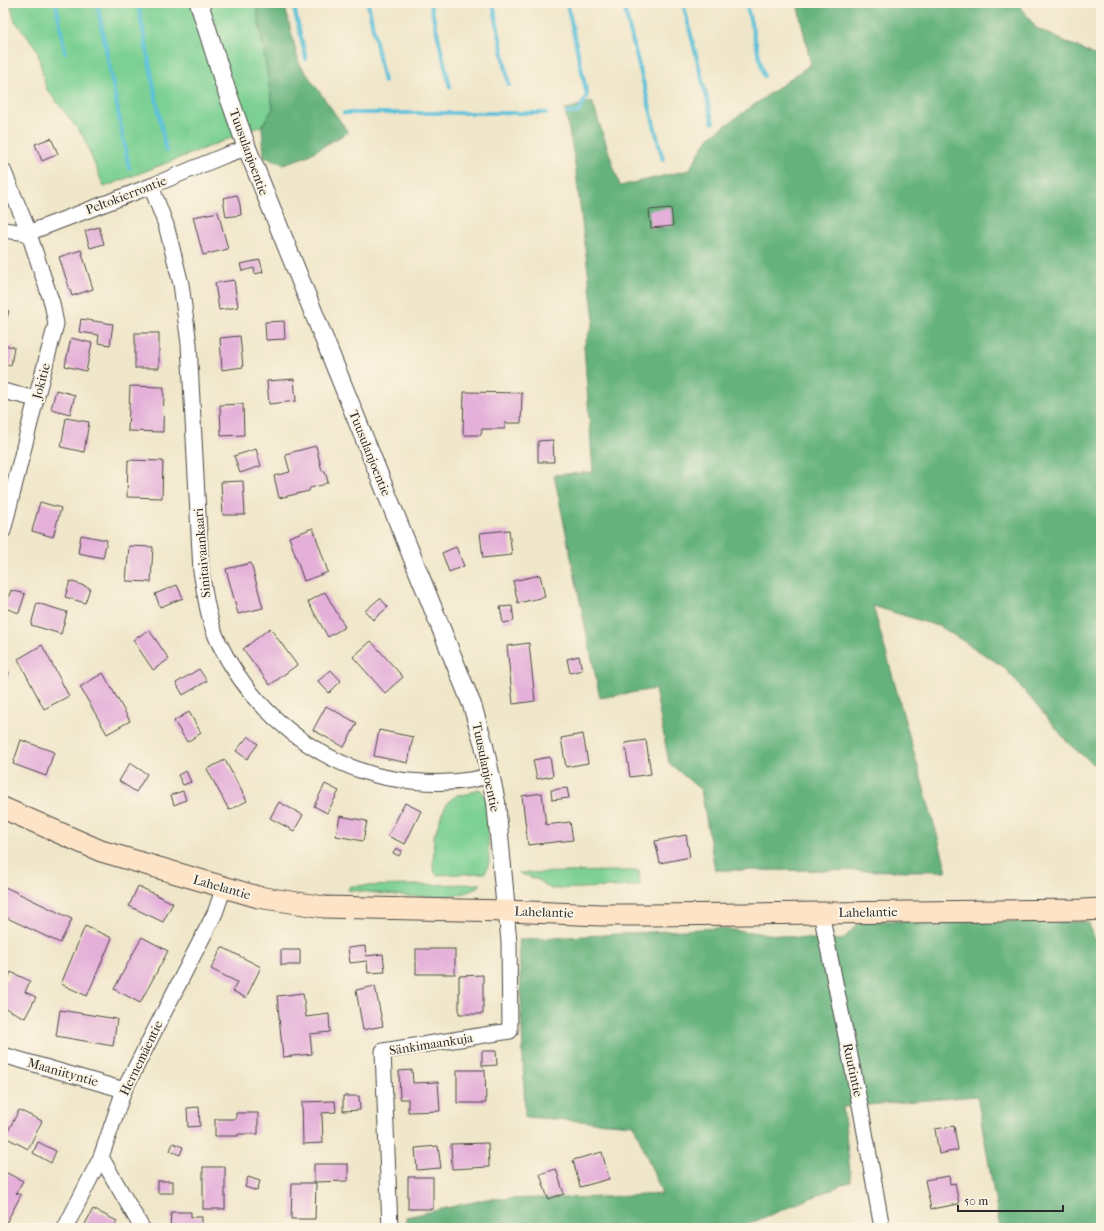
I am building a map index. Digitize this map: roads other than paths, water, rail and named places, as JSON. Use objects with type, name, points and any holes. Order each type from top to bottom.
[{"type":"main road","name":"Lahelantie","points":[[3,808],[102,851],[258,897],[324,907],[615,915],[1101,909]]},
{"type":"street","name":"Tuusulanjoentie","points":[[199,3],[224,83],[247,148],[472,705],[484,745],[496,802],[506,911]]},
{"type":"street","name":"Peltokierrontie","points":[[3,230],[28,233],[247,148]]},
{"type":"street","name":"Jokitie","points":[[3,170],[28,233],[50,297],[56,324],[3,531]]},
{"type":"street","name":"Sinitaivaankaari","points":[[151,186],[166,225],[181,284],[189,344],[201,571],[206,604],[218,640],[235,673],[264,709],[288,730],[322,753],[363,772],[393,779],[426,782],[470,780],[491,775]]},
{"type":"street","points":[[3,390],[36,399]]},
{"type":"street","name":"Hernemäentie","points":[[65,1228],[101,1157],[124,1090],[215,913],[224,888]]},
{"type":"street","name":"Sänkimaankuja","points":[[390,1228],[383,1051],[510,1031],[509,942],[506,911]]},
{"type":"street","name":"Ruutintie","points":[[821,913],[861,1110],[882,1228]]},
{"type":"street","name":"Maaniityntie","points":[[3,1055],[124,1090]]},
{"type":"street","points":[[101,1157],[142,1228]]},
{"type":"waterway","points":[[56,3],[65,52]]},
{"type":"waterway","points":[[97,3],[129,168]]},
{"type":"waterway","points":[[138,3],[166,151]]},
{"type":"waterway","points":[[293,3],[306,59]]},
{"type":"waterway","points":[[368,3],[384,82]]},
{"type":"waterway","points":[[430,3],[450,87]]},
{"type":"waterway","points":[[493,3],[509,85]]},
{"type":"waterway","points":[[567,3],[587,95],[578,113],[567,113]]},
{"type":"waterway","points":[[623,3],[663,160]]},
{"type":"waterway","points":[[683,3],[713,123]]},
{"type":"waterway","points":[[746,3],[764,76]]},
{"type":"waterway","points":[[344,113],[546,113]]}]
